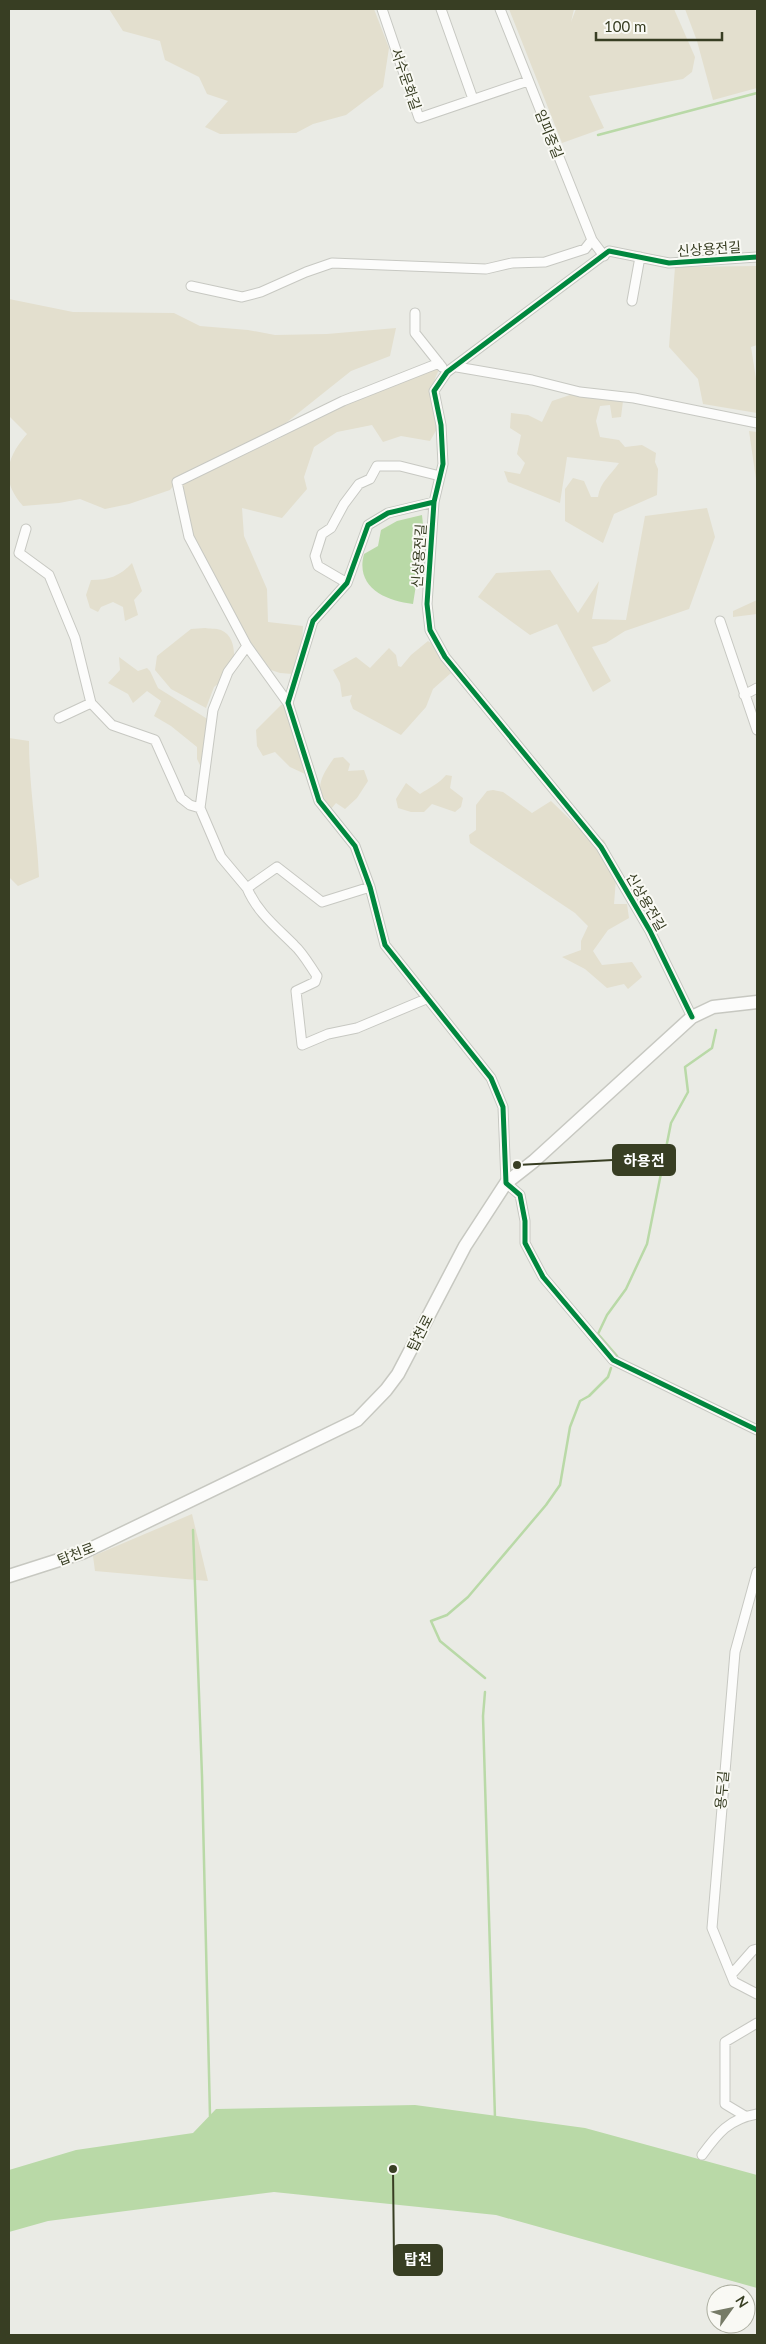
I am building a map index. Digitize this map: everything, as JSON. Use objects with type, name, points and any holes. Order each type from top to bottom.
[{"type":"main road","name":"탑천로","points":[[9,1576],[84,1552],[357,1420],[386,1390],[398,1374],[465,1246],[506,1183],[534,1161],[692,1017],[713,1007],[757,1002]]},
{"type":"street","name":"서수문화길","points":[[382,9],[419,118],[473,99]]},
{"type":"street","points":[[441,9],[473,99],[528,81]]},
{"type":"street","name":"임피중길","points":[[500,9],[592,240],[604,256]]},
{"type":"street","points":[[192,286],[242,297],[261,292],[306,272],[332,264],[486,270],[512,263],[545,262],[586,249],[592,240]]},
{"type":"street","name":"신상용전길","points":[[692,1017],[650,931],[601,847],[445,657],[430,630],[427,604],[434,502],[443,464],[440,425],[434,391],[448,372],[609,251],[669,263],[757,257]]},
{"type":"street","points":[[632,302],[640,257]]},
{"type":"street","points":[[414,313],[415,333],[448,372]]},
{"type":"street","points":[[439,363],[343,401],[176,482],[189,537],[247,646],[288,703],[319,801],[355,846],[370,887],[385,945],[426,999],[492,1078],[503,1107],[506,1183],[520,1195],[526,1221],[525,1243],[543,1277],[613,1360],[757,1430]]},
{"type":"street","points":[[457,366],[532,380],[571,390],[634,398],[757,423]]},
{"type":"street","points":[[346,583],[318,566],[315,556],[322,534],[331,528],[344,504],[359,484],[370,479],[377,466],[400,466],[440,476]]},
{"type":"street","points":[[288,703],[313,621],[346,583],[368,525],[388,513],[434,502]]},
{"type":"street","points":[[26,529],[19,553],[49,575],[75,638],[91,704],[112,725],[156,740],[181,798],[190,805],[200,808]]},
{"type":"street","points":[[720,621],[757,730]]},
{"type":"street","points":[[247,646],[228,672],[213,710],[200,808],[221,856],[247,888],[253,902],[274,928],[295,946],[317,976],[315,982],[296,991],[302,1045],[328,1034],[357,1028],[426,999]]},
{"type":"street","points":[[744,695],[757,688]]},
{"type":"street","points":[[59,718],[91,704]]},
{"type":"street","points":[[247,888],[277,866],[322,902],[370,887]]},
{"type":"street","name":"용두길","points":[[757,1572],[735,1652],[712,1918],[712,1928],[734,1982],[757,1994]]},
{"type":"street","points":[[731,1975],[753,1950],[757,1949]]},
{"type":"street","points":[[745,2116],[725,2104],[725,2042],[757,2023]]},
{"type":"street","points":[[702,2155],[722,2130],[745,2116],[757,2114]]},
{"type":"shaded area","points":[[109,9],[374,9],[389,48],[383,87],[346,115],[313,124],[296,133],[220,134],[205,127],[228,101],[207,94],[199,77],[165,60],[160,41],[123,31]]},
{"type":"shaded area","points":[[509,9],[574,9],[571,22],[576,9],[674,9],[695,57],[692,72],[683,79],[589,96],[604,128],[562,143]]},
{"type":"shaded area","points":[[685,9],[757,9],[757,88],[713,100],[697,41]]},
{"type":"shaded area","points":[[757,266],[757,345],[751,347],[757,385],[757,413],[703,404],[698,379],[669,347],[675,267]]},
{"type":"shaded area","points":[[9,299],[73,312],[174,313],[200,326],[248,330],[275,335],[327,334],[396,328],[390,356],[351,371],[277,430],[240,452],[183,474],[170,490],[129,504],[105,509],[80,499],[23,506],[11,487],[8,469],[14,452],[27,434],[9,416]]},
{"type":"shaded area","points":[[415,368],[440,368],[433,391],[433,406],[437,429],[430,441],[401,436],[383,442],[372,425],[337,432],[314,447],[304,477],[307,489],[282,518],[242,508],[244,536],[267,589],[268,622],[303,626],[302,646],[293,674],[271,670],[238,625],[194,540],[181,484],[280,438],[317,410],[399,378]]},
{"type":"shaded area","points":[[585,390],[624,393],[621,417],[612,418],[610,405],[600,406],[596,421],[600,437],[619,440],[625,447],[642,445],[656,453],[655,462],[658,469],[657,495],[614,514],[603,543],[565,521],[565,489],[573,478],[584,481],[591,497],[598,497],[603,483],[619,463],[567,457],[560,503],[508,482],[504,471],[520,474],[525,463],[517,454],[521,435],[510,428],[511,413],[528,415],[542,422],[552,401]]},
{"type":"shaded area","points":[[749,431],[757,432],[757,486]]},
{"type":"shaded area","points":[[707,508],[715,537],[689,609],[625,631],[606,643],[592,647],[611,681],[593,692],[557,624],[530,635],[478,597],[496,573],[550,570],[578,613],[599,581],[592,619],[626,620],[645,516]]},
{"type":"shaded area","points":[[422,515],[424,534],[413,604],[392,600],[383,596],[368,584],[362,566],[364,554],[378,546],[381,530],[397,521]]},
{"type":"shaded area","points":[[132,563],[142,591],[134,600],[138,615],[125,621],[123,607],[113,602],[101,607],[98,612],[90,608],[86,595],[91,580],[114,576]]},
{"type":"shaded area","points":[[757,600],[757,614],[733,617],[733,611]]},
{"type":"shaded area","points":[[191,629],[219,629],[226,633],[234,649],[232,673],[214,687],[206,708],[171,689],[155,670],[157,656]]},
{"type":"shaded area","points":[[428,641],[435,646],[451,673],[433,689],[426,707],[401,735],[353,709],[350,701],[352,695],[342,697],[340,683],[333,670],[356,657],[370,668],[389,648],[396,655],[398,666],[401,667],[411,655]]},
{"type":"shaded area","points":[[119,657],[138,671],[147,668],[158,688],[209,720],[203,771],[197,759],[197,747],[171,726],[154,716],[161,701],[147,691],[133,703],[128,694],[108,683],[120,670]]},
{"type":"shaded area","points":[[293,703],[318,780],[290,767],[275,752],[263,756],[257,746],[256,730],[281,705]]},
{"type":"shaded area","points":[[9,738],[29,741],[30,775],[38,860],[39,877],[18,886],[9,877]]},
{"type":"shaded area","points":[[343,757],[350,764],[348,771],[364,770],[368,781],[357,798],[345,809],[336,803],[331,809],[325,803],[320,790],[320,784],[325,771],[334,758]]},
{"type":"shaded area","points":[[446,775],[452,776],[450,788],[463,798],[461,807],[455,812],[432,804],[424,812],[411,812],[398,808],[396,799],[406,783],[420,794],[438,783]]},
{"type":"shaded area","points":[[487,791],[503,792],[532,813],[551,801],[583,832],[604,840],[617,867],[614,904],[627,904],[629,918],[608,930],[593,951],[602,965],[632,962],[642,977],[628,989],[624,984],[607,988],[585,969],[562,957],[581,950],[581,941],[588,926],[575,913],[470,843],[469,835],[476,830],[476,805]]},
{"type":"shaded area","points":[[192,1514],[208,1581],[95,1571],[93,1556]]},
{"type":"shaded area","points":[[415,2105],[585,2128],[757,2175],[757,2288],[756,2284],[743,2284],[496,2215],[274,2192],[48,2221],[9,2232],[9,2170],[76,2150],[193,2133],[216,2109]]},
{"type":"waterway","points":[[598,135],[757,93]]},
{"type":"waterway","points":[[617,1356],[598,1334],[607,1315],[626,1289],[647,1244],[671,1123],[688,1092],[685,1067],[712,1048],[716,1030]]},
{"type":"waterway","points":[[485,1678],[440,1641],[431,1621],[447,1615],[468,1597],[546,1505],[560,1485],[570,1427],[580,1401],[589,1396],[608,1377],[611,1368]]},
{"type":"waterway","points":[[193,1530],[202,1776],[210,2116]]},
{"type":"waterway","points":[[485,1692],[483,1716],[495,2118]]},
{"type":"cycle path","points":[[692,1017],[650,931],[601,847],[445,657],[430,630],[427,604],[434,502],[443,464],[441,425],[434,391],[447,372],[609,251],[669,263],[757,257]]},
{"type":"cycle path","points":[[434,502],[388,513],[368,525],[347,583],[313,621],[288,703],[319,801],[355,846],[370,887],[385,945],[491,1078],[503,1107],[506,1183],[520,1195],[525,1221],[525,1243],[543,1277],[613,1360],[757,1430]]},
{"type":"place","name":"하용전","points":[[517,1165]]},
{"type":"place","name":"탑천","points":[[393,2169]]}]
